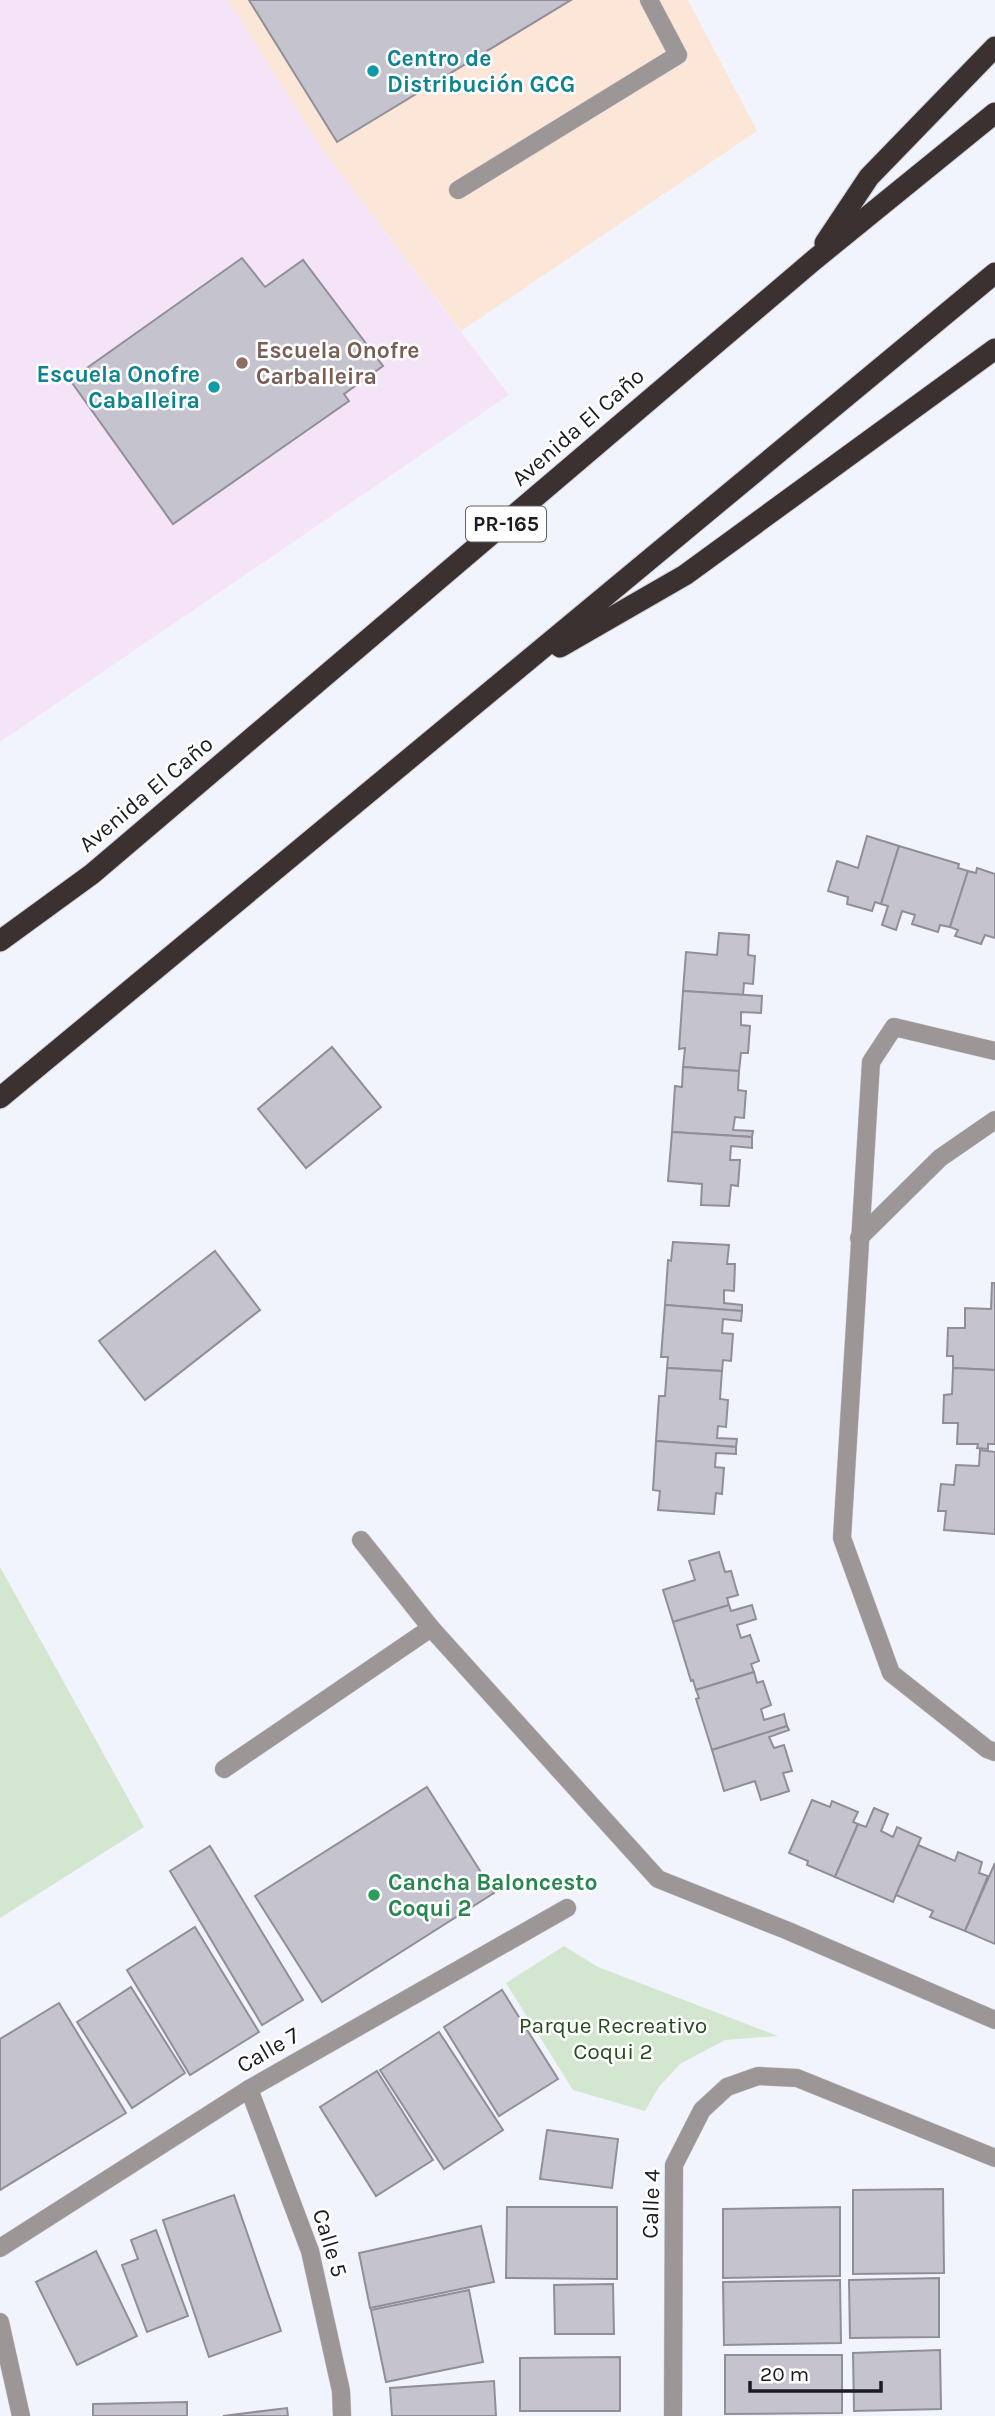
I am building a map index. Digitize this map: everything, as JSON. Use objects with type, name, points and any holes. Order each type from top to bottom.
[{"type":"highway","points":[[814,260],[869,177],[995,47]]},
{"type":"highway","name":"Avenida El Caño","points":[[0,941],[103,865],[814,260],[995,113]]},
{"type":"highway","points":[[0,1098],[995,273]]},
{"type":"highway","points":[[509,676],[685,575],[995,349]]},
{"type":"street","points":[[457,190],[678,55],[649,0]]},
{"type":"street","points":[[995,1051],[894,1027],[871,1062],[842,1538],[891,1673],[987,1749],[995,1752]]},
{"type":"street","points":[[859,1238],[940,1158],[995,1120]]},
{"type":"street","points":[[361,1540],[431,1628],[657,1879],[786,1930],[995,2020]]},
{"type":"street","points":[[224,1769],[431,1628]]},
{"type":"street","name":"Calle 7","points":[[0,2248],[249,2089],[567,1908]]},
{"type":"street","name":"Calle 4","points":[[673,2416],[674,2165],[702,2110],[727,2087],[758,2076],[797,2078],[995,2158]]},
{"type":"street","name":"Calle 5","points":[[249,2089],[310,2251],[341,2391],[342,2416]]},
{"type":"street","points":[[0,2322],[21,2416]]},
{"type":"shaded area","name":"Escuela Onofre Carballeira","points":[[0,0],[228,0],[322,149],[509,395],[0,742]]},
{"type":"shaded area","points":[[228,0],[688,0],[757,131],[461,331],[322,149]]},
{"type":"green space","points":[[0,1567],[144,1827],[0,1918]]},
{"type":"green space","name":"Parque Recreativo Coqui 2","points":[[564,1946],[598,1967],[778,2036],[725,2040],[680,2064],[658,2088],[645,2111],[573,2090],[506,1983]]},
{"type":"building","name":"Centro de Distribución GCG","points":[[249,0],[571,0],[337,142]]},
{"type":"building","name":"Escuela Onofre Caballeira","points":[[242,258],[265,287],[303,260],[383,366],[344,394],[349,401],[173,524],[70,380]]},
{"type":"building","points":[[867,836],[899,846],[881,904],[875,902],[872,911],[847,904],[848,897],[828,891],[837,861],[858,868]]},
{"type":"building","points":[[899,846],[959,864],[958,868],[968,871],[950,927],[940,925],[938,932],[912,924],[915,915],[902,911],[896,930],[882,925],[888,906],[881,904]]},
{"type":"building","points":[[977,868],[995,874],[995,938],[985,935],[981,944],[955,936],[958,930],[950,927],[968,871],[976,873]]},
{"type":"building","points":[[719,933],[749,935],[748,955],[755,956],[753,984],[744,983],[743,995],[683,991],[686,952],[717,955]]},
{"type":"building","points":[[683,991],[762,996],[761,1013],[741,1012],[741,1025],[750,1026],[748,1053],[741,1053],[739,1071],[683,1067],[685,1048],[679,1049]]},
{"type":"building","points":[[332,1047],[381,1107],[306,1168],[258,1109]]},
{"type":"building","points":[[683,1067],[739,1071],[738,1090],[746,1091],[744,1118],[735,1117],[733,1130],[753,1131],[752,1137],[672,1132],[675,1086],[682,1087]]},
{"type":"building","points":[[672,1132],[752,1137],[752,1148],[731,1146],[730,1160],[740,1160],[738,1186],[731,1185],[729,1206],[701,1205],[702,1184],[668,1181]]},
{"type":"building","points":[[673,1242],[729,1245],[727,1264],[735,1264],[734,1291],[724,1290],[724,1303],[742,1305],[742,1311],[665,1305],[668,1260],[671,1261]]},
{"type":"building","points":[[215,1251],[260,1310],[145,1400],[99,1341]]},
{"type":"building","points":[[992,1283],[995,1283],[995,1370],[953,1368],[953,1356],[947,1356],[948,1328],[965,1328],[965,1308],[991,1309]]},
{"type":"building","points":[[665,1305],[742,1311],[741,1321],[723,1319],[722,1333],[733,1334],[731,1361],[723,1360],[722,1371],[667,1368],[668,1357],[661,1357]]},
{"type":"building","points":[[667,1368],[722,1371],[720,1399],[728,1400],[726,1427],[718,1426],[717,1438],[737,1439],[736,1447],[656,1441],[659,1396],[665,1396]]},
{"type":"building","points":[[953,1368],[995,1370],[995,1444],[988,1444],[988,1449],[977,1448],[978,1444],[957,1444],[958,1423],[943,1423],[944,1395],[952,1394]]},
{"type":"building","points":[[656,1441],[736,1447],[736,1454],[716,1453],[715,1467],[724,1468],[722,1494],[716,1493],[714,1514],[658,1510],[660,1491],[653,1490]]},
{"type":"building","points":[[980,1450],[995,1452],[995,1534],[944,1530],[946,1511],[938,1511],[941,1484],[954,1485],[956,1465],[979,1466]]},
{"type":"building","points":[[719,1552],[725,1572],[731,1571],[738,1595],[727,1598],[729,1605],[673,1622],[663,1590],[695,1580],[689,1561]]},
{"type":"building","points":[[729,1605],[731,1611],[752,1605],[756,1619],[737,1625],[741,1638],[750,1635],[759,1661],[751,1664],[754,1672],[696,1690],[673,1622]]},
{"type":"building","points":[[754,1672],[757,1683],[763,1681],[771,1705],[761,1709],[764,1720],[784,1714],[787,1726],[712,1750],[696,1699],[699,1698],[696,1690]]},
{"type":"building","points":[[787,1726],[789,1730],[769,1737],[774,1748],[784,1745],[792,1771],[783,1773],[789,1791],[761,1800],[755,1781],[724,1791],[712,1750]]},
{"type":"building","name":"Cancha Baloncesto Coqui 2","points":[[427,1787],[494,1893],[322,2002],[255,1896]]},
{"type":"building","points":[[812,1800],[830,1807],[832,1801],[858,1812],[853,1822],[858,1824],[835,1877],[807,1865],[808,1861],[789,1853]]},
{"type":"building","points":[[874,1808],[888,1814],[881,1831],[893,1837],[897,1827],[921,1838],[893,1902],[835,1877],[858,1824],[866,1827]]},
{"type":"building","points":[[918,1845],[955,1861],[958,1852],[982,1862],[979,1873],[988,1876],[965,1931],[930,1917],[933,1911],[896,1895]]},
{"type":"building","points":[[210,1846],[303,2000],[262,2025],[170,1871]]},
{"type":"building","points":[[995,1863],[995,1944],[965,1931]]},
{"type":"building","points":[[195,1927],[259,2032],[190,2075],[127,1970]]},
{"type":"building","points":[[131,1987],[185,2073],[132,2108],[77,2022]]},
{"type":"building","points":[[502,1990],[558,2079],[499,2116],[444,2027]]},
{"type":"building","points":[[59,2003],[126,2113],[0,2190],[0,2039]]},
{"type":"building","points":[[439,2032],[503,2130],[444,2169],[380,2070]]},
{"type":"building","points":[[377,2071],[433,2160],[376,2196],[320,2107]]},
{"type":"building","points":[[547,2130],[618,2139],[612,2188],[540,2179]]},
{"type":"building","points":[[943,2189],[944,2273],[853,2274],[853,2190]]},
{"type":"building","points":[[234,2195],[281,2331],[209,2357],[163,2220]]},
{"type":"building","points":[[507,2207],[617,2207],[617,2279],[506,2278]]},
{"type":"building","points":[[840,2207],[840,2276],[723,2278],[723,2209]]},
{"type":"building","points":[[481,2226],[494,2282],[370,2308],[359,2253]]},
{"type":"building","points":[[156,2230],[188,2316],[147,2332],[122,2265],[138,2259],[131,2240]]},
{"type":"building","points":[[96,2251],[137,2336],[77,2365],[36,2282]]},
{"type":"building","points":[[939,2278],[939,2337],[850,2338],[849,2280]]},
{"type":"building","points":[[840,2280],[841,2343],[724,2345],[723,2282]]},
{"type":"building","points":[[613,2284],[614,2334],[555,2334],[554,2285]]},
{"type":"building","points":[[469,2290],[483,2362],[386,2382],[371,2310]]},
{"type":"building","points":[[940,2350],[941,2409],[854,2411],[853,2353]]},
{"type":"building","points":[[725,2355],[842,2355],[842,2413],[725,2414]]},
{"type":"building","points":[[620,2357],[620,2411],[520,2411],[520,2358]]},
{"type":"building","points":[[494,2381],[496,2416],[392,2416],[390,2388]]},
{"type":"building","points":[[187,2402],[187,2416],[93,2416],[93,2404]]},
{"type":"building","points":[[287,2408],[288,2416],[223,2416]]},
{"type":"place","name":"Centro de Distribución GCG","points":[[373,71]]},
{"type":"place","name":"Escuela Onofre Carballeira","points":[[242,363]]},
{"type":"place","name":"Escuela Onofre Caballeira","points":[[214,387]]},
{"type":"place","name":"Cancha Baloncesto Coqui 2","points":[[374,1895]]}]
